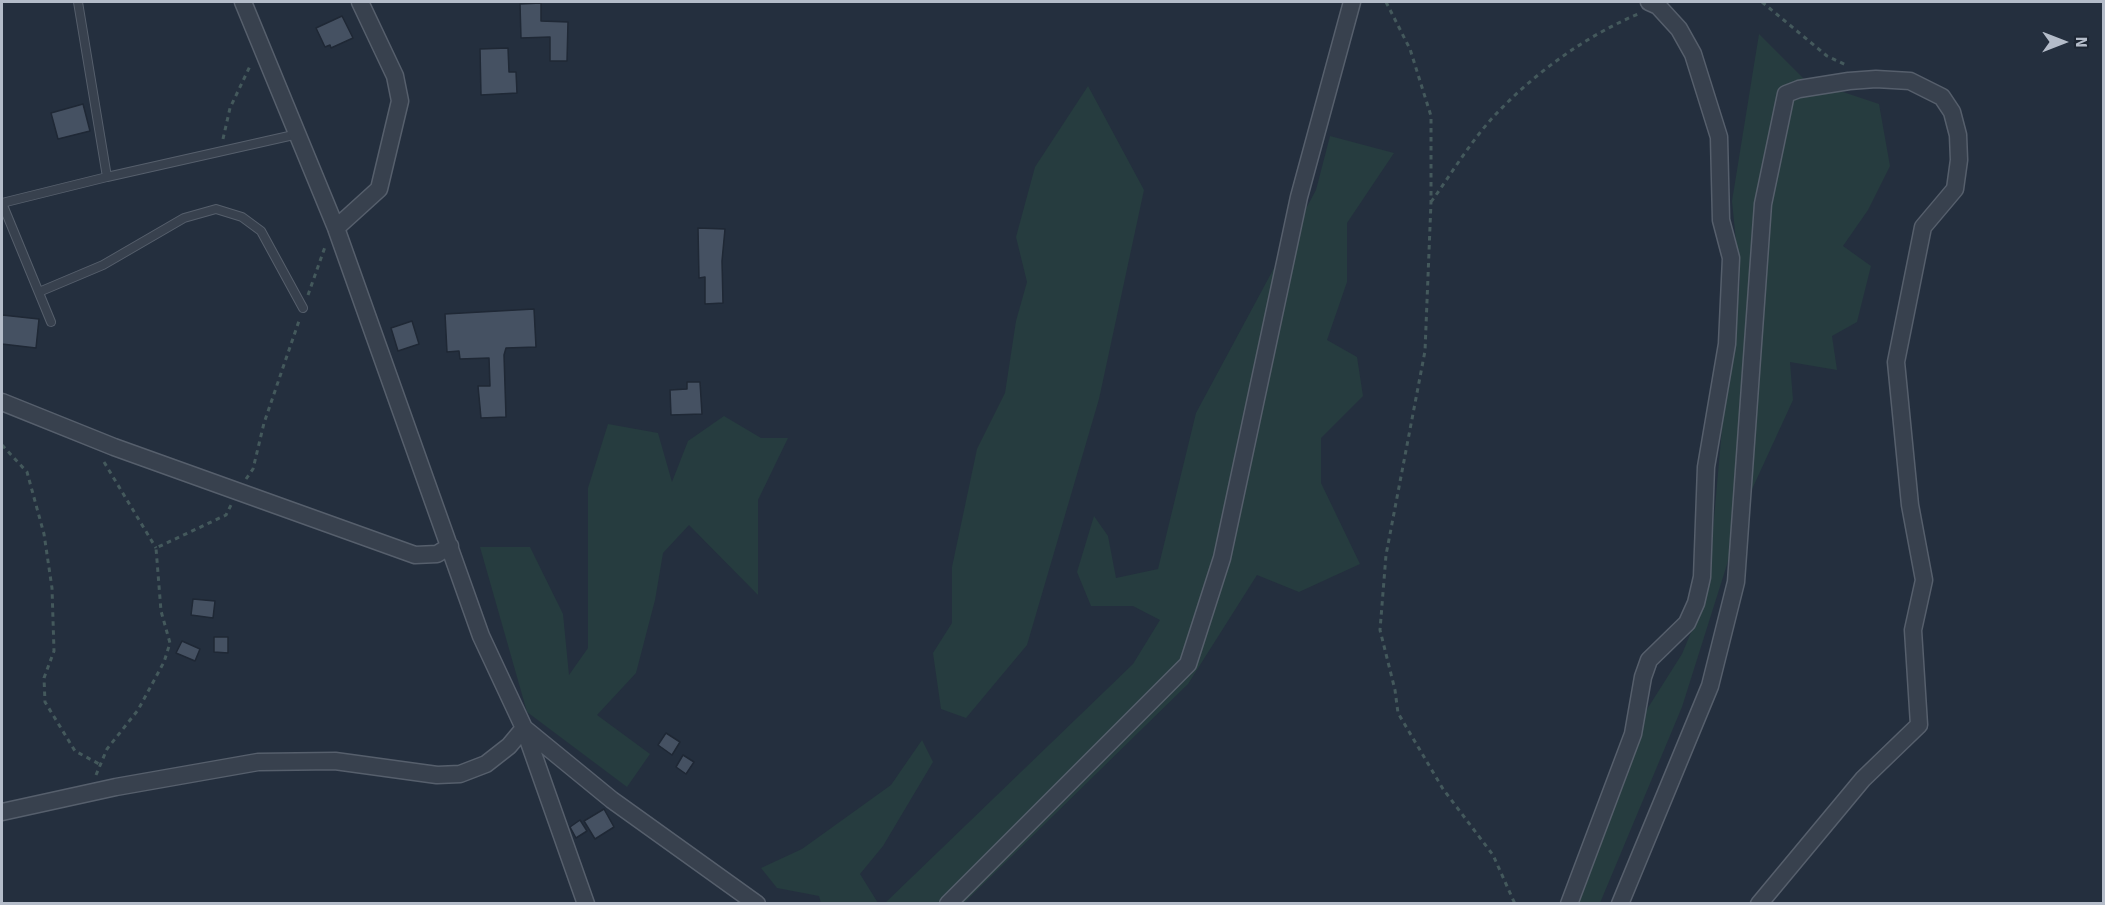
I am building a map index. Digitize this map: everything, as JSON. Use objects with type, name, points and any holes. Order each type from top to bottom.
[{"type":"street","points":[[243,2],[336,228],[481,636],[524,728],[586,903]]},
{"type":"street","points":[[336,228],[379,189],[400,101],[395,76],[360,2]]},
{"type":"street","points":[[948,903],[1188,664],[1222,558],[1299,197],[1352,2]]},
{"type":"street","points":[[1569,903],[1632,734],[1643,677],[1649,660],[1687,623],[1696,603],[1702,577],[1706,467],[1727,344],[1731,258],[1721,220],[1719,137],[1693,54],[1679,30],[1654,4]]},
{"type":"street","points":[[1620,903],[1710,686],[1736,582],[1763,204],[1781,109],[1786,94],[1799,89],[1876,79],[1910,81],[1942,97],[1952,112],[1958,135],[1959,160],[1955,189],[1923,227],[1896,362],[1910,505],[1924,580],[1913,630],[1918,725],[1863,778],[1759,903]]},
{"type":"street","points":[[2,402],[89,437],[415,555],[436,554],[450,546]]},
{"type":"street","points":[[2,812],[89,793],[258,762],[334,760],[437,775],[460,774],[486,764],[509,746],[524,728]]},
{"type":"street","points":[[524,728],[612,800],[757,903]]},
{"type":"lane","points":[[78,2],[107,177]]},
{"type":"lane","points":[[51,322],[2,203],[298,134]]},
{"type":"lane","points":[[39,292],[103,265],[184,218],[216,209],[242,217],[261,231],[303,308]]},
{"type":"path","points":[[1386,2],[1410,49],[1431,116],[1431,202],[1425,351],[1386,555],[1380,630],[1395,690],[1398,713],[1443,789],[1493,855],[1515,903]]},
{"type":"path","points":[[1761,2],[1827,56],[1847,65]]},
{"type":"path","points":[[1431,202],[1496,114],[1541,72],[1604,29],[1654,4]]},
{"type":"path","points":[[220,152],[230,108],[247,70],[263,48]]},
{"type":"path","points":[[156,548],[226,515],[237,490],[253,469],[264,423],[303,308],[328,236],[336,228]]},
{"type":"path","points":[[89,437],[156,548],[161,611],[170,643],[164,662],[138,710],[107,749],[89,793]]},
{"type":"path","points":[[2,445],[27,472],[44,534],[52,588],[54,651],[44,678],[45,702],[75,751],[101,765]]},
{"type":"green space","points":[[1759,34],[1804,79],[1879,104],[1890,166],[1868,210],[1843,246],[1871,266],[1857,322],[1832,336],[1837,370],[1790,362],[1793,400],[1748,498],[1682,707],[1600,903],[1578,904],[1644,714],[1682,654],[1699,613],[1709,575],[1722,428],[1740,281],[1732,201]]},
{"type":"green space","points":[[1088,86],[1144,190],[1099,399],[1027,645],[966,718],[941,709],[933,653],[952,623],[952,567],[977,449],[1005,393],[1016,321],[1027,282],[1016,237],[1035,167]]},
{"type":"green space","points":[[1330,136],[1394,153],[1347,223],[1347,282],[1327,340],[1357,357],[1363,396],[1321,438],[1321,483],[1360,564],[1299,592],[1257,575],[1188,684],[964,903],[884,904],[1133,664],[1160,620],[1133,606],[1091,606],[1077,572],[1094,516],[1108,536],[1116,578],[1158,569],[1196,413],[1316,190]]},
{"type":"green space","points":[[724,416],[761,438],[788,438],[758,500],[758,595],[689,525],[663,553],[655,600],[636,673],[597,715],[650,754],[627,787],[527,712],[480,547],[530,547],[563,614],[569,675],[588,648],[588,488],[608,424],[658,433],[672,482],[688,441]]},
{"type":"green space","points":[[922,740],[933,762],[883,846],[860,874],[878,903],[821,903],[819,896],[777,888],[761,868],[802,849],[891,785]]},
{"type":"building","points":[[541,3],[541,21],[568,22],[567,61],[550,61],[550,37],[521,38],[520,4]]},
{"type":"building","points":[[342,16],[353,38],[331,48],[330,45],[325,47],[316,28]]},
{"type":"building","points":[[508,48],[509,72],[516,72],[517,93],[481,95],[480,49]]},
{"type":"building","points":[[83,104],[90,131],[58,139],[51,113]]},
{"type":"building","points":[[698,228],[725,229],[722,261],[723,303],[705,304],[705,277],[699,278]]},
{"type":"building","points":[[534,309],[536,347],[506,348],[504,355],[506,417],[481,418],[478,386],[490,386],[489,358],[460,359],[459,351],[447,352],[445,314]]},
{"type":"building","points":[[2,315],[39,319],[36,348],[2,344]]},
{"type":"building","points":[[412,321],[419,344],[398,351],[391,328]]},
{"type":"building","points":[[687,382],[700,382],[702,414],[671,415],[670,390],[687,389]]},
{"type":"building","points":[[193,599],[215,601],[213,618],[191,615]]},
{"type":"building","points":[[214,637],[228,637],[228,653],[214,652]]},
{"type":"building","points":[[182,641],[200,649],[195,661],[176,653]]},
{"type":"building","points":[[666,733],[680,742],[672,755],[658,745]]},
{"type":"building","points":[[683,755],[694,762],[686,774],[676,767]]},
{"type":"building","points":[[604,809],[614,827],[595,839],[584,821]]},
{"type":"building","points":[[580,820],[587,831],[576,838],[570,827]]}]
